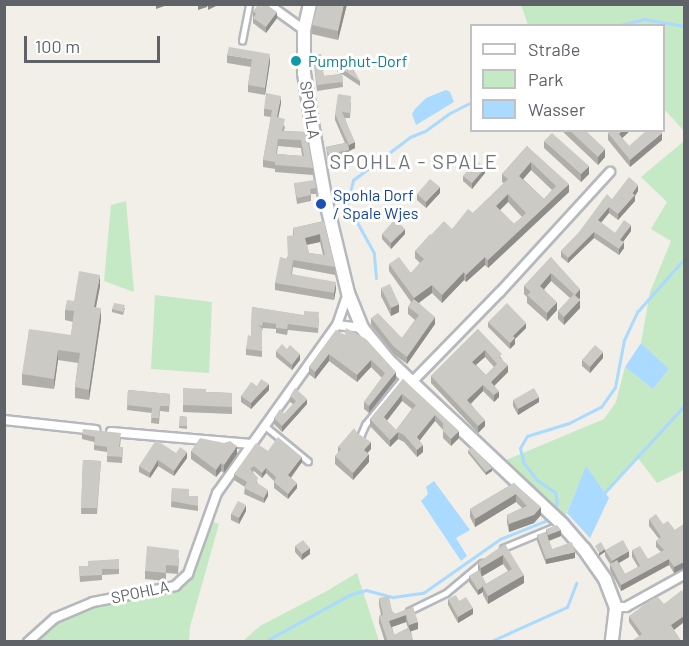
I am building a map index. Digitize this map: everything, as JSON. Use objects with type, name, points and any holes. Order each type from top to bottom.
[{"type":"street","points":[[268,4],[304,30]]},
{"type":"street","name":"SPOHLA","points":[[310,4],[304,30],[304,73],[311,118],[326,202],[348,293],[362,328],[388,360],[559,521],[596,564],[616,607]]},
{"type":"street","points":[[409,378],[500,292],[610,172]]},
{"type":"street","name":"SPOHLA","points":[[28,642],[55,618],[93,602],[175,586],[188,574],[217,493],[337,325],[348,293]]},
{"type":"street","points":[[337,325],[362,328]]},
{"type":"street","points":[[4,420],[250,444]]},
{"type":"street","points":[[612,642],[616,607],[626,607],[684,575]]},
{"type":"lane","points":[[242,41],[249,4]]},
{"type":"lane","points":[[360,436],[365,426],[409,378]]},
{"type":"lane","points":[[264,425],[308,461]]},
{"type":"lane","points":[[501,549],[559,521]]},
{"type":"lane","points":[[407,612],[446,593],[491,555]]},
{"type":"green space","points":[[521,5],[684,5],[684,131],[665,110],[665,24],[528,24]]},
{"type":"green space","points":[[684,141],[684,470],[657,483],[637,457],[605,492],[586,467],[562,524],[497,464],[604,419],[616,402],[625,367],[653,389],[669,369],[641,343],[650,292],[671,241],[651,229],[667,202],[641,177]]},
{"type":"green space","points":[[126,201],[134,292],[104,281],[111,205]]},
{"type":"green space","points":[[155,295],[212,302],[209,373],[151,369]]},
{"type":"green space","points":[[207,520],[219,524],[190,627],[189,641],[28,642],[55,618],[93,602],[175,586],[188,574]]},
{"type":"green space","points":[[357,573],[379,641],[243,641],[260,626]]},
{"type":"water","points":[[446,90],[450,92],[454,102],[416,125],[412,114],[415,109],[426,98]]},
{"type":"water","points":[[641,343],[669,369],[653,389],[625,367]]},
{"type":"water","points":[[586,466],[609,498],[590,538],[567,513]]},
{"type":"water","points":[[434,481],[470,530],[456,538],[467,556],[461,561],[421,501],[428,494],[426,487]]},
{"type":"building","points":[[264,4],[277,12],[266,27],[253,18],[256,14],[253,11],[258,5],[262,7]]},
{"type":"building","points":[[318,4],[344,4],[338,31],[312,25]]},
{"type":"building","points":[[229,47],[270,54],[265,88],[248,85],[252,59],[227,55]]},
{"type":"building","points":[[321,54],[324,76],[342,74],[343,82],[317,85],[313,55]]},
{"type":"building","points":[[348,59],[360,81],[337,65]]},
{"type":"building","points":[[266,93],[281,96],[277,117],[285,119],[282,131],[306,132],[313,168],[275,165],[275,162],[263,160],[272,110],[264,109]],"holes":[[[278,139],[301,140],[304,156],[276,154]]]},
{"type":"building","points":[[338,94],[351,96],[350,113],[342,112],[355,142],[349,145],[335,114]]},
{"type":"building","points":[[571,132],[587,132],[605,149],[598,157]]},
{"type":"building","points":[[621,132],[619,134],[629,146],[645,132],[662,133],[630,160],[608,133]]},
{"type":"building","points":[[552,133],[589,166],[581,174],[544,141]]},
{"type":"building","points":[[347,143],[349,150],[328,154],[326,147]]},
{"type":"building","points":[[527,146],[569,184],[488,260],[485,257],[466,275],[464,272],[442,295],[432,285],[414,298],[389,264],[399,257],[411,273],[424,259],[415,251],[430,234],[444,221],[452,229],[468,209],[473,213],[508,179],[502,174]],"holes":[[[531,162],[556,186],[544,199],[519,176]],[[508,194],[526,213],[514,224],[496,206]]]},
{"type":"building","points":[[476,160],[485,168],[472,183],[463,176]]},
{"type":"building","points":[[629,177],[638,185],[632,193],[635,195],[618,214],[609,207],[598,220],[615,233],[624,220],[631,225],[620,240],[624,242],[619,249],[594,232],[568,258],[561,251],[579,232],[607,194],[612,199]]},
{"type":"building","points":[[430,179],[440,187],[426,202],[417,194]]},
{"type":"building","points":[[315,180],[316,188],[310,189],[311,195],[297,198],[294,183]]},
{"type":"building","points":[[395,219],[405,229],[391,243],[382,234]]},
{"type":"building","points":[[324,221],[335,267],[293,260],[291,274],[336,282],[334,293],[275,283],[280,257],[288,259],[287,236],[294,235],[293,228]],"holes":[[[320,234],[325,255],[309,253],[305,238]]]},
{"type":"building","points":[[551,257],[580,289],[575,295],[580,300],[564,317],[558,311],[574,294],[551,273],[540,286],[557,302],[547,313],[527,295],[531,292],[524,286]]},
{"type":"building","points":[[79,271],[100,275],[94,307],[101,308],[89,390],[75,387],[80,353],[58,350],[54,379],[22,374],[29,329],[71,335],[74,311],[65,310],[67,300],[74,301]]},
{"type":"building","points":[[390,284],[399,304],[391,308],[381,288]]},
{"type":"building","points":[[414,299],[435,317],[407,357],[394,347],[371,318],[378,313],[402,338],[419,315],[408,307]]},
{"type":"building","points":[[114,303],[125,305],[123,312],[112,309]]},
{"type":"building","points":[[507,303],[526,323],[513,336],[515,338],[510,343],[488,322]]},
{"type":"building","points":[[252,307],[304,315],[304,311],[319,312],[318,328],[288,324],[287,329],[276,328],[276,324],[263,322],[262,326],[258,325],[262,328],[262,351],[246,349],[248,335],[251,336]]},
{"type":"building","points":[[346,328],[366,339],[396,372],[369,406],[364,402],[385,373],[371,360],[357,375],[329,354],[315,372],[309,367],[336,330],[345,335]]},
{"type":"building","points":[[478,329],[502,354],[499,357],[508,365],[491,382],[499,391],[494,395],[483,385],[467,400],[485,420],[478,426],[431,376]],"holes":[[[485,350],[497,364],[486,375],[472,362]]]},
{"type":"building","points":[[282,344],[287,349],[290,345],[300,354],[292,365],[276,351]]},
{"type":"building","points":[[595,345],[603,352],[590,367],[582,360]]},
{"type":"building","points":[[261,379],[269,384],[251,403],[241,396],[251,382],[257,386]]},
{"type":"building","points":[[403,379],[459,431],[451,439],[443,431],[443,423],[435,415],[417,437],[423,445],[417,450],[404,435],[398,432],[390,440],[370,419]],"holes":[[[402,394],[416,405],[396,430],[384,417]]]},
{"type":"building","points":[[183,388],[232,393],[232,407],[183,405]]},
{"type":"building","points":[[295,388],[307,399],[282,426],[274,418],[280,409],[284,414],[296,401],[290,396]]},
{"type":"building","points":[[534,388],[539,397],[518,409],[513,400]]},
{"type":"building","points":[[128,390],[170,394],[169,406],[160,406],[159,418],[151,418],[152,408],[127,405]]},
{"type":"building","points":[[180,416],[187,417],[187,426],[179,426]]},
{"type":"building","points":[[354,428],[357,433],[371,442],[364,450],[369,454],[353,473],[335,456],[341,449],[338,447]]},
{"type":"building","points":[[83,429],[121,433],[119,447],[123,447],[122,457],[107,456],[107,447],[94,445],[95,437],[82,434]]},
{"type":"building","points":[[278,437],[302,457],[288,475],[297,483],[288,494],[274,482],[276,477],[266,468],[262,473],[254,466],[250,469],[258,478],[256,482],[268,490],[264,498],[244,488],[247,482],[234,474],[256,443],[268,451]]},
{"type":"building","points":[[200,438],[224,443],[230,441],[237,446],[224,465],[221,463],[216,470],[191,451]]},
{"type":"building","points":[[156,440],[176,453],[180,447],[187,452],[174,471],[158,460],[150,473],[139,466]]},
{"type":"building","points":[[472,447],[492,468],[486,472],[468,450]]},
{"type":"building","points":[[83,460],[101,461],[97,508],[81,508]]},
{"type":"building","points":[[514,483],[541,507],[534,515],[509,524],[507,515],[527,506],[516,494],[475,519],[470,509]]},
{"type":"building","points":[[172,488],[189,489],[189,496],[198,496],[198,506],[171,501]]},
{"type":"building","points":[[238,501],[246,505],[239,518],[231,514]]},
{"type":"building","points":[[656,514],[663,524],[668,521],[675,530],[684,524],[684,562],[674,567],[669,559],[621,585],[610,564],[617,560],[625,574],[640,566],[632,550],[640,546],[648,559],[664,550],[656,541],[661,537],[649,519]]},
{"type":"building","points":[[557,525],[561,530],[548,535],[546,529]]},
{"type":"building","points":[[546,532],[552,549],[572,542],[575,552],[546,559],[537,535]]},
{"type":"building","points":[[303,540],[310,548],[302,554],[295,546]]},
{"type":"building","points":[[623,540],[629,551],[612,561],[605,550]]},
{"type":"building","points":[[601,542],[605,549],[599,553],[595,546]]},
{"type":"building","points":[[505,544],[524,575],[488,596],[483,586],[512,569],[503,555],[481,568],[478,563]]},
{"type":"building","points":[[147,546],[179,550],[178,566],[166,565],[166,573],[145,571]]},
{"type":"building","points":[[119,559],[119,569],[102,569],[102,575],[80,576],[79,566],[88,566],[88,561]]},
{"type":"building","points":[[479,570],[486,584],[478,590],[469,576]]},
{"type":"building","points":[[682,590],[684,616],[671,625],[682,642],[630,642],[642,634],[629,616],[652,599],[658,597],[664,604]]},
{"type":"building","points":[[456,595],[459,601],[466,597],[473,608],[458,617],[448,599]]},
{"type":"building","points":[[389,596],[392,611],[395,614],[413,607],[418,622],[409,625],[406,615],[389,621],[394,635],[409,628],[413,639],[406,642],[388,642],[379,616],[383,615],[379,598]]},
{"type":"waterway","points":[[624,24],[644,19],[684,26]]},
{"type":"waterway","points":[[376,278],[374,253],[347,204],[353,180],[410,137],[425,131],[448,114],[470,103]]},
{"type":"waterway","points":[[552,511],[557,503],[555,492],[538,481],[524,464],[520,448],[527,436],[569,423],[601,407],[615,387],[624,340],[637,312],[684,259]]},
{"type":"waterway","points":[[605,492],[684,406]]},
{"type":"waterway","points":[[264,642],[349,595],[366,590],[393,597],[423,593],[500,539],[545,521],[548,516]]},
{"type":"waterway","points":[[489,642],[567,607],[576,583]]},
{"type":"place","name":"Pumphut-Dorf","points":[[296,61]]},
{"type":"place","name":"Spohla Dorf / Spale Wjes","points":[[321,204]]},
{"type":"district","name":"SPOHLA - SPALE","points":[[414,161]]}]
